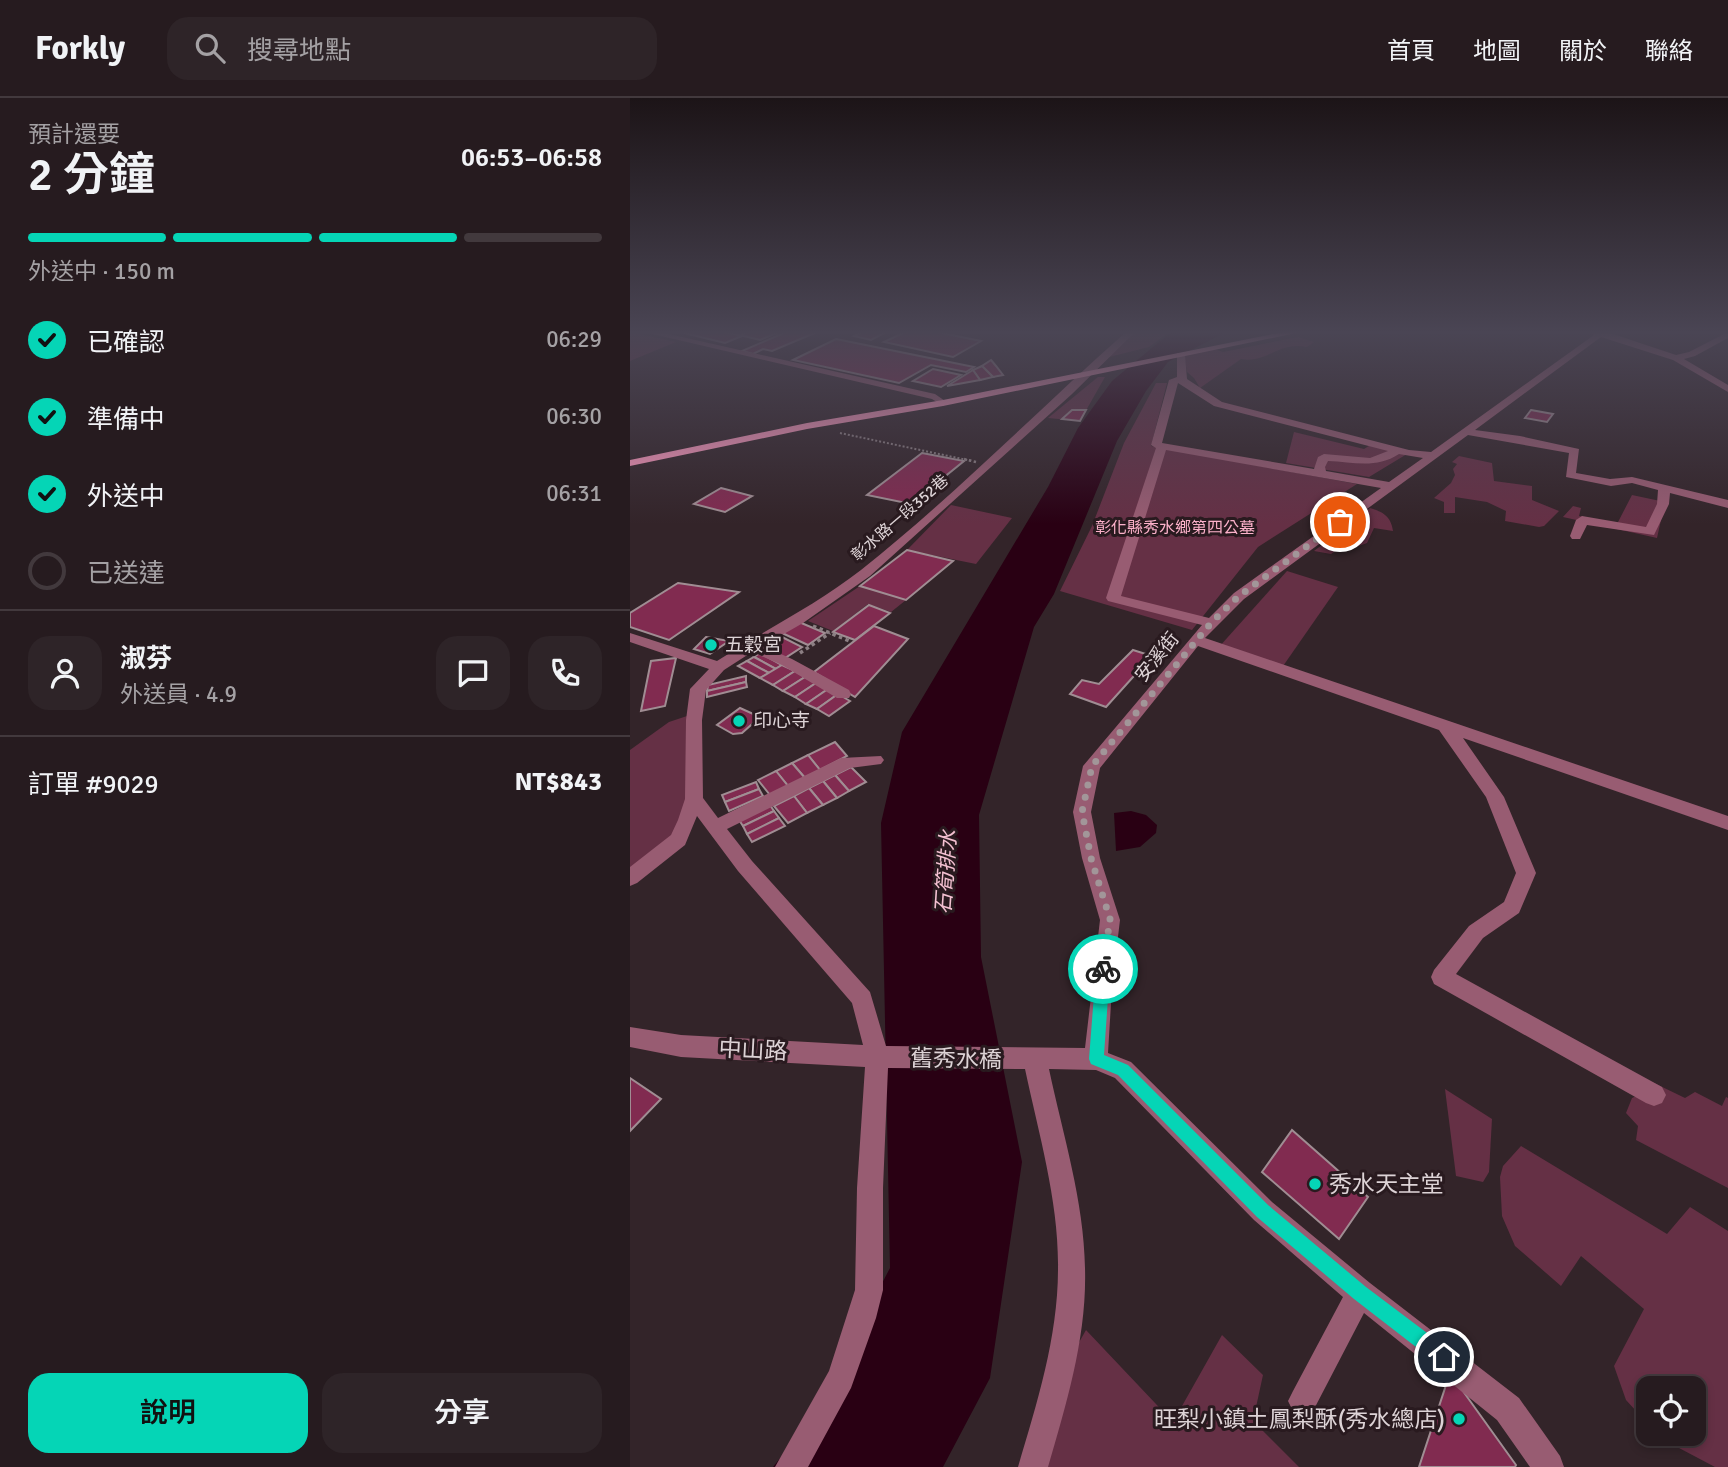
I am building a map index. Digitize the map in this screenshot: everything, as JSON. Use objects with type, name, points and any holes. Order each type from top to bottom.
[{"type":"main road","points":[[630,463],[960,396]]},
{"type":"main road","points":[[630,455],[939,400]]},
{"type":"street","points":[[921,396],[939,400]]},
{"type":"street","name":"彰水路一段352巷","points":[[694,799],[694,720],[698,689],[719,667],[798,620],[865,573],[1062,396]]},
{"type":"street","points":[[1170,396],[1156,445],[1391,486]]},
{"type":"street","points":[[1205,396],[1217,404],[1397,450],[1432,455]]},
{"type":"street","name":"安溪街","points":[[1096,1059],[1101,987],[1110,919],[1091,858],[1082,812],[1092,766],[1195,640],[1239,596],[1516,396]]},
{"type":"street","points":[[1468,432],[1520,439],[1575,451],[1570,475],[1611,483],[1632,480],[1728,504]]},
{"type":"street","points":[[1162,446],[1113,598],[1211,623]]},
{"type":"street","points":[[1321,475],[1319,467],[1324,457],[1359,462],[1385,459],[1397,450]]},
{"type":"street","points":[[1576,536],[1582,520],[1650,532],[1663,504],[1664,490]]},
{"type":"street","points":[[630,636],[719,667]]},
{"type":"street","points":[[1195,640],[1728,823]]},
{"type":"street","points":[[751,646],[787,662],[843,694]]},
{"type":"street","points":[[1445,727],[1471,757],[1493,790],[1512,831],[1526,873],[1512,906],[1476,932],[1442,977],[1654,1095]]},
{"type":"street","points":[[716,827],[847,762],[875,760]]},
{"type":"street","points":[[694,799],[745,866],[862,999],[877,1058],[870,1188],[869,1290],[841,1378],[790,1467]]},
{"type":"street","points":[[630,878],[678,840],[694,799]]},
{"type":"street","name":"中山路","points":[[630,1037],[681,1046],[877,1058]]},
{"type":"street","name":"舊秀水橋","points":[[877,1058],[1096,1059]]},
{"type":"street","points":[[1096,1059],[1123,1070],[1262,1211],[1360,1293],[1493,1395],[1521,1425],[1549,1467]]},
{"type":"street","points":[[1033,1467],[1066,1336],[1072,1269],[1068,1217],[1035,1060]]},
{"type":"street","points":[[1303,1401],[1360,1293]]},
{"type":"path","points":[[807,426],[987,464]]},
{"type":"path","points":[[798,620],[852,642]]},
{"type":"path","points":[[787,662],[830,633]]},
{"type":"green space","points":[[1075,396],[1094,396],[1080,421],[1048,418]]},
{"type":"green space","name":"彰化縣秀水鄉第四公墓","points":[[1149,396],[1164,396],[1151,446],[1357,484],[1258,547],[1192,630],[1060,591],[1092,526],[1124,443]]},
{"type":"green space","points":[[1294,432],[1364,449],[1372,444],[1407,454],[1369,477],[1286,463]]},
{"type":"green space","points":[[1459,456],[1492,463],[1494,481],[1532,486],[1532,500],[1559,511],[1544,526],[1539,527],[1505,521],[1506,511],[1487,502],[1455,497],[1455,513],[1444,513],[1444,502],[1434,498],[1451,483],[1455,475],[1453,469],[1457,464],[1452,462]]},
{"type":"green space","points":[[1632,495],[1665,502],[1657,538],[1563,517],[1573,506],[1581,508],[1579,516],[1617,524]]},
{"type":"green space","points":[[951,505],[1012,518],[976,564],[907,550]]},
{"type":"green space","points":[[1370,508],[1386,515],[1393,531],[1374,528],[1367,543],[1356,547],[1344,545],[1331,554],[1314,551]]},
{"type":"green space","points":[[1287,571],[1338,587],[1281,669],[1219,647]]},
{"type":"green space","points":[[860,586],[906,600],[891,612],[868,604],[833,631],[808,621]]},
{"type":"green space","points":[[687,716],[687,800],[677,830],[630,876],[630,750],[669,722]]},
{"type":"green space","points":[[1652,1082],[1685,1098],[1695,1092],[1722,1106],[1726,1097],[1728,1098],[1728,1188],[1636,1140],[1638,1126],[1626,1113],[1632,1098],[1645,1092]]},
{"type":"green space","points":[[1445,1089],[1492,1119],[1489,1172],[1483,1182],[1456,1176]]},
{"type":"green space","points":[[1521,1146],[1667,1234],[1690,1207],[1728,1231],[1728,1467],[1715,1467],[1675,1446],[1706,1446],[1706,1376],[1636,1376],[1636,1411],[1626,1400],[1614,1366],[1644,1309],[1581,1256],[1561,1286],[1515,1246],[1502,1216],[1500,1177],[1503,1166]]},
{"type":"green space","points":[[1086,1330],[1173,1422],[1222,1335],[1263,1375],[1253,1421],[1299,1467],[1042,1467],[1064,1369]]},
{"type":"water","name":"石筍排水","points":[[1101,396],[1143,396],[1117,441],[1054,594],[1034,627],[979,815],[981,957],[1022,1162],[990,1378],[943,1467],[773,1467],[811,1419],[890,1268],[881,823],[902,732],[1048,487],[1078,428]]},
{"type":"water","points":[[1131,811],[1146,815],[1157,825],[1156,833],[1140,847],[1116,851],[1114,813]]},
{"type":"building","points":[[1072,410],[1086,410],[1080,421],[1062,419]]},
{"type":"building","points":[[1531,410],[1553,414],[1547,422],[1525,418]]},
{"type":"building","points":[[922,453],[964,461],[911,504],[867,495]]},
{"type":"building","points":[[721,488],[752,496],[725,512],[694,504]]},
{"type":"building","points":[[907,550],[953,561],[906,600],[860,586]]},
{"type":"building","points":[[678,583],[739,592],[669,640],[630,627],[630,613]]},
{"type":"building","points":[[869,605],[890,613],[855,640],[833,632]]},
{"type":"building","points":[[799,622],[825,633],[808,645],[782,633]]},
{"type":"building","points":[[874,626],[908,639],[855,697],[814,672]]},
{"type":"building","points":[[776,634],[802,647],[785,658],[759,645]]},
{"type":"building","name":"五穀宮","points":[[706,637],[729,641],[710,654],[694,649]]},
{"type":"building","points":[[1133,650],[1152,656],[1106,707],[1070,694],[1082,680],[1099,684]]},
{"type":"building","points":[[760,653],[782,665],[776,669],[754,657]]},
{"type":"building","points":[[754,657],[776,669],[769,673],[747,661]]},
{"type":"building","points":[[676,658],[665,706],[641,711],[651,661]]},
{"type":"building","points":[[747,661],[769,673],[760,678],[738,666]]},
{"type":"building","points":[[782,665],[795,671],[773,685],[760,678]]},
{"type":"building","points":[[795,671],[805,677],[783,691],[773,685]]},
{"type":"building","points":[[746,676],[746,682],[707,691],[708,685]]},
{"type":"building","points":[[805,677],[816,683],[795,697],[783,691]]},
{"type":"building","points":[[746,682],[747,687],[707,697],[707,691]]},
{"type":"building","points":[[816,683],[828,689],[806,704],[795,697]]},
{"type":"building","points":[[828,689],[838,694],[817,709],[806,704]]},
{"type":"building","points":[[838,694],[850,701],[829,716],[817,709]]},
{"type":"building","name":"印心寺","points":[[740,708],[760,717],[742,733],[733,734],[717,725]]},
{"type":"building","points":[[835,742],[847,756],[820,770],[808,755]]},
{"type":"building","points":[[808,755],[820,770],[805,778],[792,763]]},
{"type":"building","points":[[792,763],[805,778],[788,786],[776,771]]},
{"type":"building","points":[[851,767],[866,782],[849,791],[835,775]]},
{"type":"building","points":[[776,771],[788,786],[770,795],[758,780]]},
{"type":"building","points":[[835,775],[849,791],[837,798],[823,781]]},
{"type":"building","points":[[823,781],[837,798],[823,805],[809,788]]},
{"type":"building","points":[[756,782],[759,789],[725,802],[722,795]]},
{"type":"building","points":[[809,788],[823,805],[807,813],[794,796]]},
{"type":"building","points":[[759,789],[763,796],[729,811],[725,802]]},
{"type":"building","points":[[794,796],[807,813],[788,823],[774,806]]},
{"type":"building","points":[[770,805],[774,811],[743,826],[739,820]]},
{"type":"building","points":[[774,811],[779,818],[747,834],[743,826]]},
{"type":"building","points":[[779,818],[785,826],[752,842],[747,834]]},
{"type":"building","points":[[630,1078],[661,1099],[630,1131]]},
{"type":"building","name":"秀水天主堂","points":[[1292,1130],[1368,1197],[1339,1239],[1262,1172]]},
{"type":"building","name":"旺梨小鎮土鳳梨酥(秀水總店)","points":[[1450,1373],[1516,1465],[1515,1467],[1419,1467]]},
{"type":"way so far","points":[[1103,969],[1110,919],[1091,858],[1082,812],[1092,766],[1211,623],[1239,596],[1340,522]]},
{"type":"place","name":"五穀宮","points":[[711,645]]},
{"type":"place","name":"印心寺","points":[[739,721]]},
{"type":"place","name":"秀水天主堂","points":[[1315,1184]]},
{"type":"place","name":"旺梨小鎮土鳳梨酥(秀水總店)","points":[[1459,1419]]},
{"type":"route","points":[[1103,969],[1096,1059],[1123,1070],[1262,1211],[1360,1293],[1444,1357]]}]
